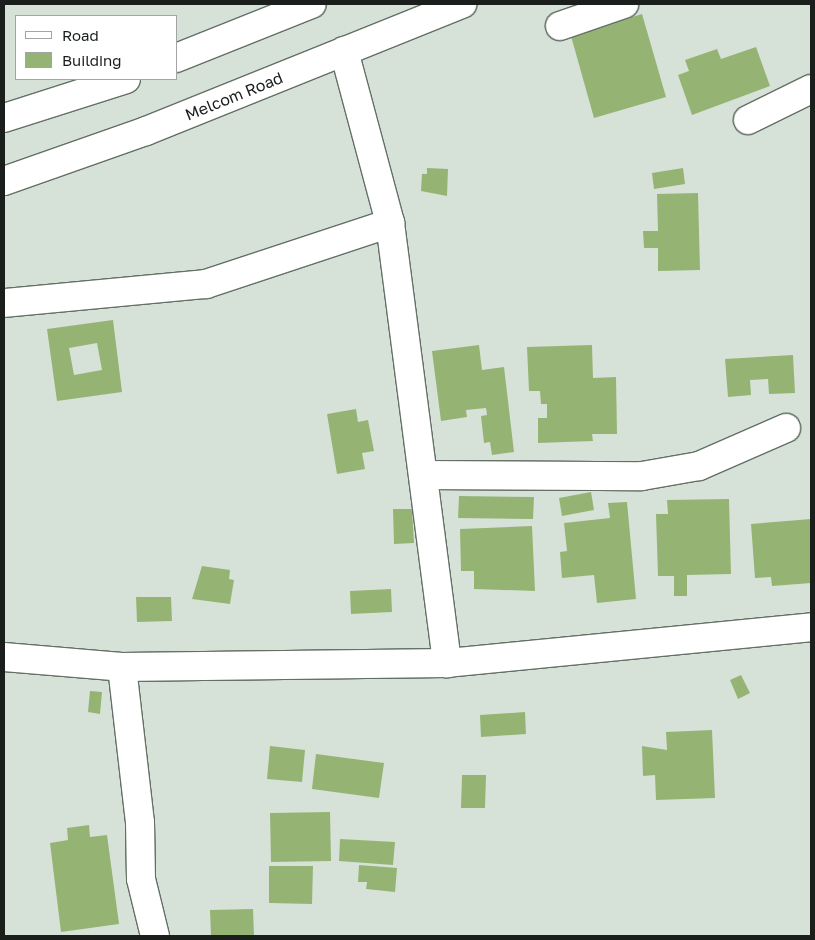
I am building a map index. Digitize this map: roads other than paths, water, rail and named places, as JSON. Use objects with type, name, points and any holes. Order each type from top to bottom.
[{"type":"street","points":[[178,57],[312,4]]},
{"type":"street","name":"Melcom Road","points":[[4,181],[146,131],[462,4]]},
{"type":"street","points":[[560,26],[624,4]]},
{"type":"street","points":[[344,51],[390,222],[447,663]]},
{"type":"street","points":[[4,118],[123,80]]},
{"type":"street","points":[[748,120],[811,89]]},
{"type":"street","points":[[4,304],[206,284],[390,222]]},
{"type":"street","points":[[423,475],[642,476],[699,466],[786,428]]},
{"type":"street","points":[[4,658],[122,667],[447,663],[811,627]]},
{"type":"street","points":[[122,667],[140,822],[141,879],[155,936]]}]
